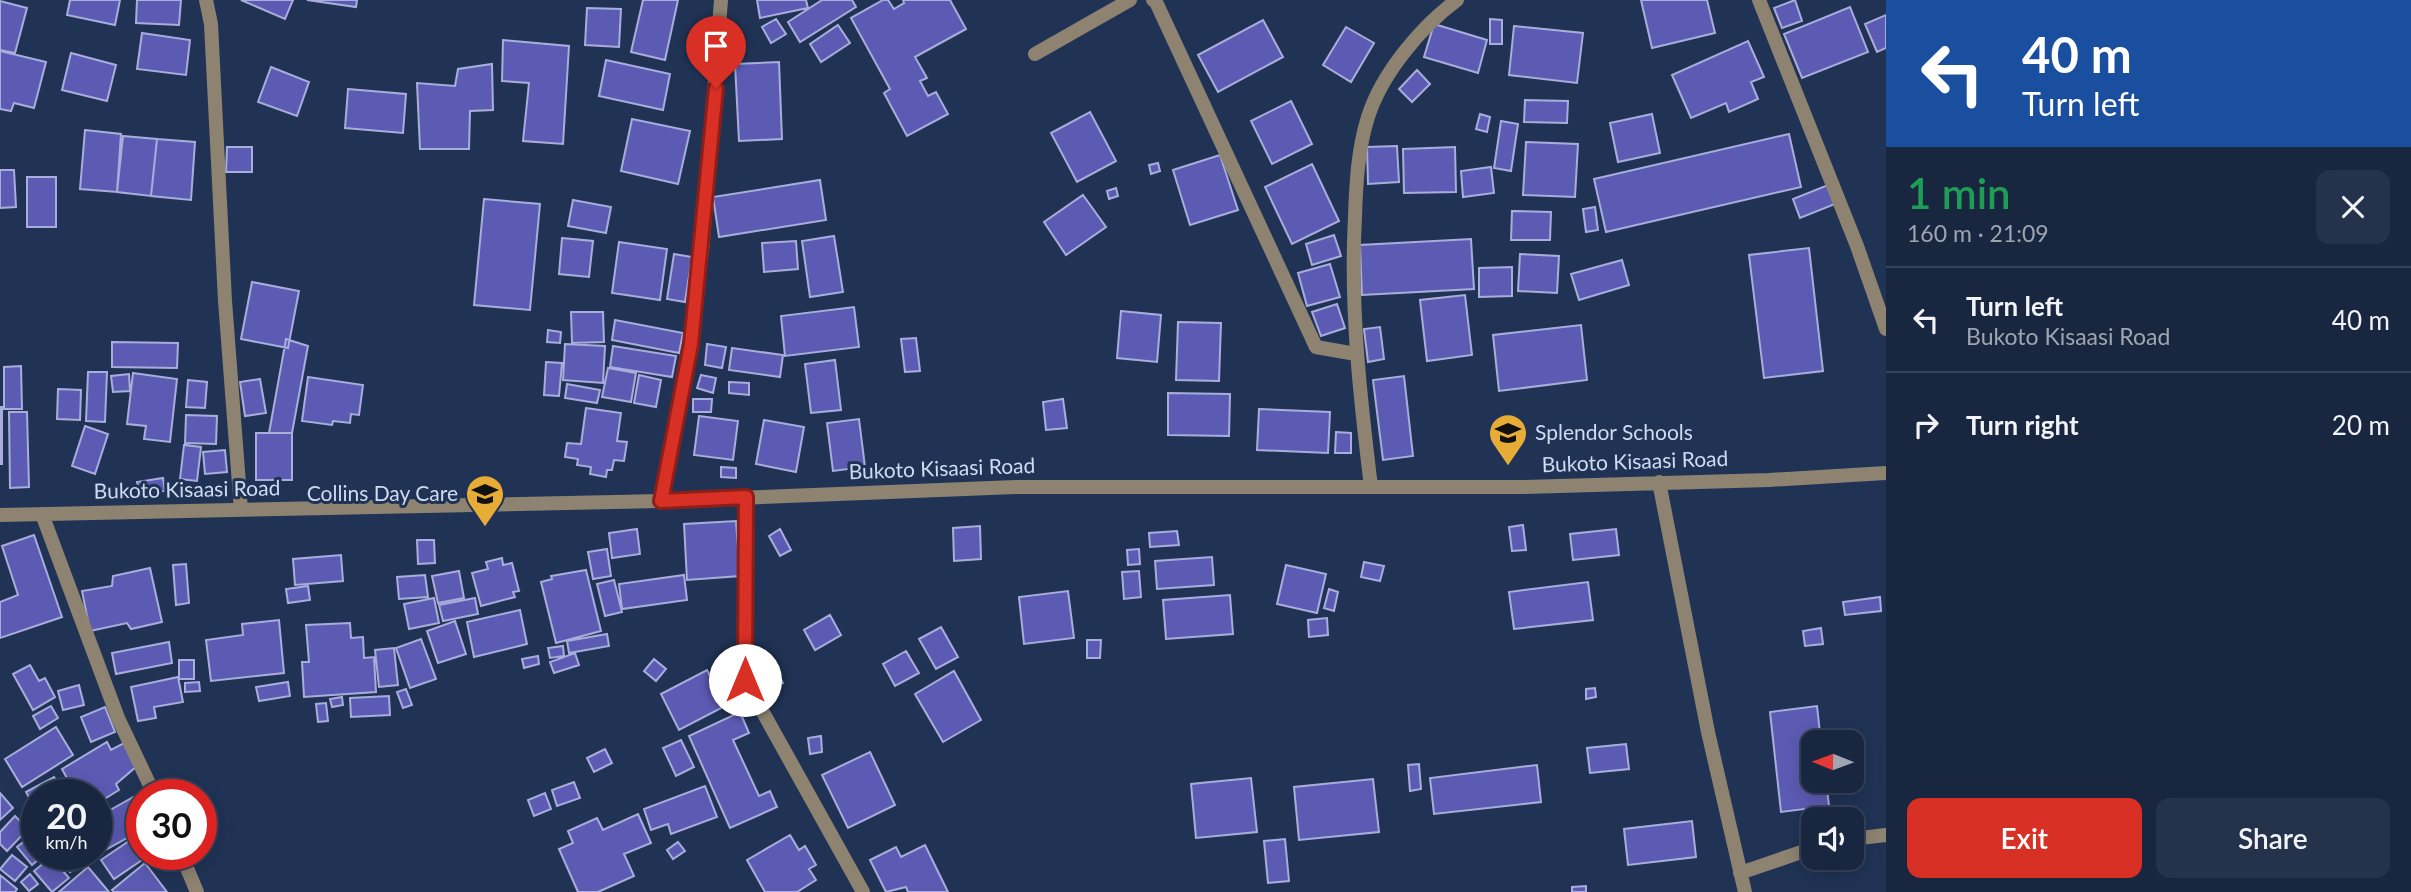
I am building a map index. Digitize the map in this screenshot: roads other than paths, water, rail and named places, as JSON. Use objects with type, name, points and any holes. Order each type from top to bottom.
[{"type":"street","points":[[206,0],[211,24],[225,301],[241,510]]},
{"type":"street","points":[[661,501],[691,344],[702,255],[721,0]]},
{"type":"street","points":[[1035,54],[1130,0]]},
{"type":"street","points":[[1153,0],[1162,14],[1316,347],[1356,354]]},
{"type":"street","points":[[1371,486],[1356,354],[1352,272],[1362,138],[1368,115],[1381,88],[1430,24],[1457,0]]},
{"type":"street","points":[[1759,0],[1857,246],[1886,328]]},
{"type":"street","name":"Bukoto Kisaasi Road","points":[[0,515],[661,501],[1016,487],[1524,487],[1886,473]]},
{"type":"street","points":[[1659,482],[1708,732],[1745,892]]},
{"type":"street","points":[[746,497],[745,680],[863,892]]},
{"type":"street","points":[[42,514],[118,718],[146,779]]},
{"type":"street","points":[[1864,838],[1886,835]]},
{"type":"street","points":[[1740,873],[1801,852]]},
{"type":"street","points":[[188,870],[197,892]]},
{"type":"place","name":"Splendor Schools","points":[[1508,467]]},
{"type":"place","name":"Collins Day Care","points":[[485,528]]}]
